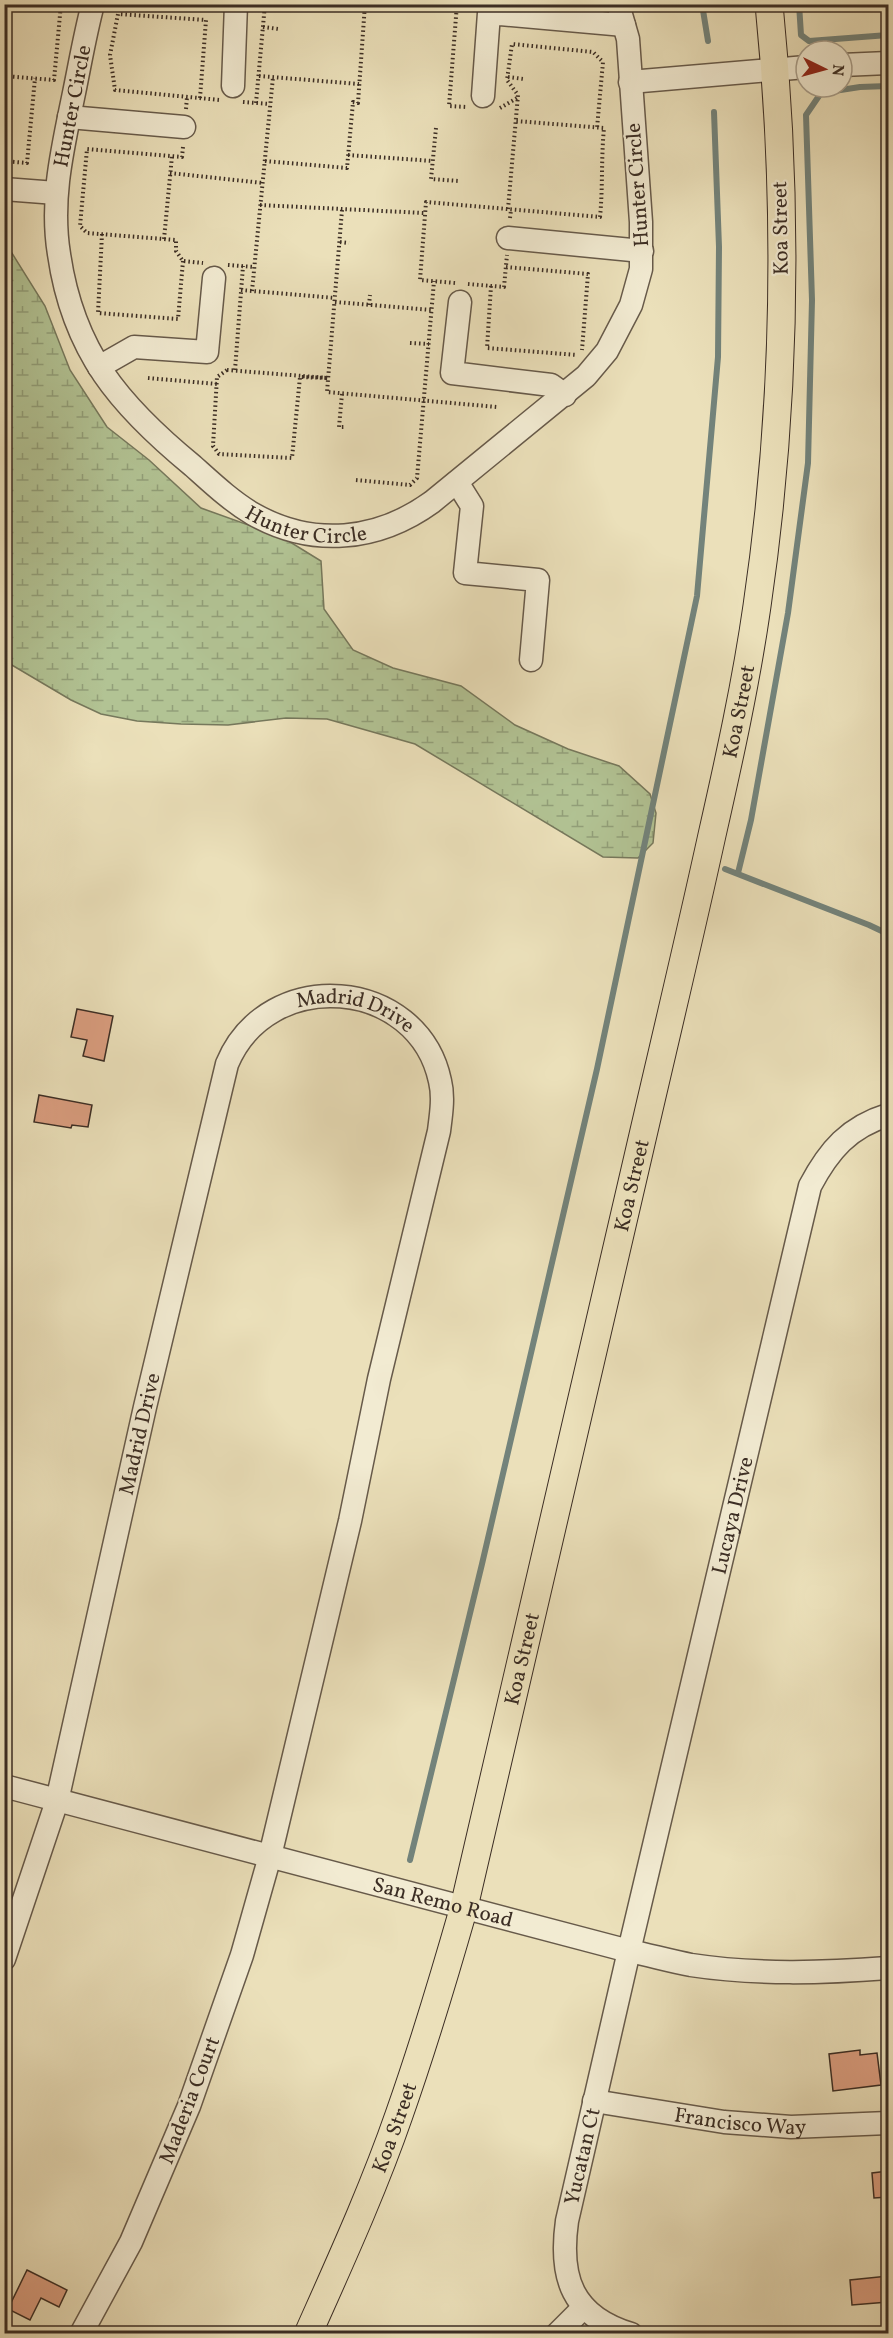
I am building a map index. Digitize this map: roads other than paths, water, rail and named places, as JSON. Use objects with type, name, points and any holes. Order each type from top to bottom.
[{"type":"main road","name":"Koa Street","points":[[308,2334],[351,2239],[398,2117],[433,2012],[464,1907],[700,888],[747,667],[758,605],[768,516],[780,324],[780,165],[769,4]]},
{"type":"street","name":"Hunter Circle","points":[[93,4],[69,117],[56,193],[56,232],[64,276],[76,318],[99,367],[124,402],[156,436],[245,509],[281,527],[320,535],[370,532],[385,528],[418,512],[565,395],[596,365],[616,337],[637,287],[642,251],[628,39],[621,15]]},
{"type":"street","points":[[233,86],[236,4]]},
{"type":"street","points":[[483,96],[489,13],[621,15]]},
{"type":"street","points":[[854,64],[888,63]]},
{"type":"street","points":[[630,82],[794,67]]},
{"type":"street","points":[[69,117],[184,128]]},
{"type":"street","points":[[4,189],[56,193]]},
{"type":"street","points":[[508,238],[642,251]]},
{"type":"street","points":[[99,367],[134,347],[207,352],[213,268]]},
{"type":"street","points":[[460,302],[452,373],[551,385],[565,395]]},
{"type":"street","points":[[457,482],[472,506],[465,573],[538,580],[531,660]]},
{"type":"street","name":"Madrid Drive","points":[[57,1801],[141,1423],[228,1064],[232,1054],[249,1030],[280,1006],[297,999],[318,996],[340,996],[361,1000],[383,1008],[396,1016],[421,1040],[432,1058],[440,1080],[441,1113],[439,1131],[379,1379],[350,1521],[270,1856]]},
{"type":"street","name":"Lucaya Drive","points":[[628,1951],[810,1186],[830,1154],[852,1132],[865,1123],[888,1115]]},
{"type":"street","name":"San Remo Road","points":[[4,1786],[628,1951],[691,1965],[765,1972],[829,1973],[888,1968]]},
{"type":"street","points":[[4,1959],[57,1801]]},
{"type":"street","name":"Maderia Court","points":[[81,2334],[131,2242],[189,2106],[242,1955],[270,1856]]},
{"type":"street","name":"Yucatan Ct","points":[[628,1951],[564,2242],[565,2266],[575,2296],[584,2307],[607,2324],[631,2334]]},
{"type":"street","name":"Francisco Way","points":[[594,2101],[724,2122],[791,2127],[888,2123]]},
{"type":"street","points":[[557,2334],[584,2307]]},
{"type":"waterway","points":[[702,4],[708,41]]},
{"type":"waterway","points":[[799,4],[801,35],[809,41],[888,35]]},
{"type":"waterway","points":[[738,873],[751,820],[788,613],[808,463],[812,300],[806,115],[821,93],[860,87],[888,86]]},
{"type":"waterway","points":[[410,1860],[482,1564],[597,1069],[697,596],[718,357],[719,247],[714,112]]},
{"type":"waterway","points":[[725,869],[888,934]]}]
